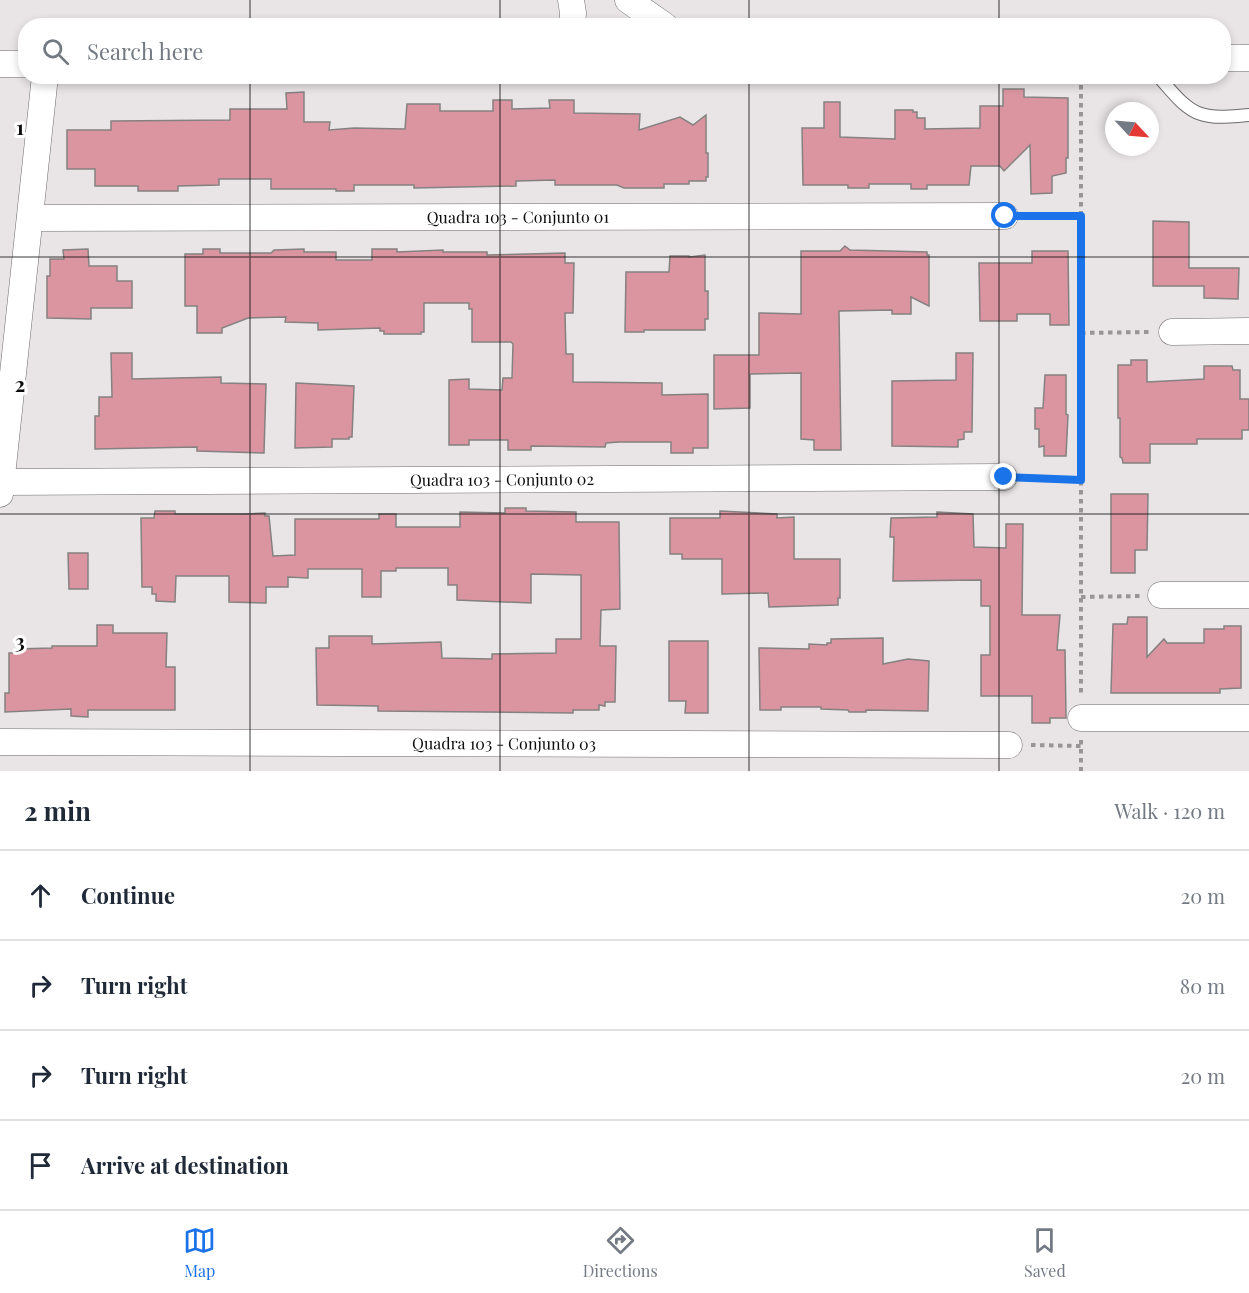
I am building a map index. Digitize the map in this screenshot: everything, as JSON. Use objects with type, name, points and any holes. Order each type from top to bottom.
[{"type":"street","points":[[571,0],[573,18]]},
{"type":"street","points":[[628,0],[654,18]]},
{"type":"street","points":[[1231,58],[1249,58]]},
{"type":"street","points":[[0,64],[18,64]]},
{"type":"street","points":[[1,488],[7,356],[30,218],[44,84]]},
{"type":"street","name":"Quadra 103 - Conjunto 01","points":[[30,218],[1005,216]]},
{"type":"street","points":[[1172,332],[1249,332]]},
{"type":"street","name":"Quadra 103 - Conjunto 02","points":[[1,488],[1004,477]]},
{"type":"street","points":[[1161,595],[1249,595]]},
{"type":"street","points":[[1081,718],[1249,718]]},
{"type":"street","name":"Quadra 103 - Conjunto 03","points":[[0,742],[1009,745]]},
{"type":"lane","points":[[1166,84],[1190,109],[1201,114],[1249,115]]},
{"type":"path","points":[[1081,84],[1081,771]]},
{"type":"path","points":[[1005,216],[1081,216]]},
{"type":"path","points":[[1081,333],[1172,332]]},
{"type":"path","points":[[1004,477],[1081,480]]},
{"type":"path","points":[[1081,597],[1161,595]]},
{"type":"path","points":[[1009,745],[1081,746]]},
{"type":"building","points":[[1003,89],[1024,89],[1024,97],[1068,98],[1066,173],[1052,176],[1052,193],[1031,194],[1030,145],[1004,171],[1000,166],[971,166],[969,185],[927,185],[927,189],[911,189],[911,184],[869,184],[869,188],[848,188],[848,185],[803,185],[802,128],[824,128],[824,102],[840,102],[840,137],[895,139],[895,110],[917,112],[917,118],[925,118],[925,129],[980,128],[980,106],[1003,106]]},
{"type":"building","points":[[304,92],[304,122],[330,122],[329,130],[405,129],[407,104],[440,104],[440,111],[493,111],[493,100],[512,100],[512,109],[550,108],[549,100],[574,100],[574,113],[640,114],[639,130],[680,117],[693,125],[706,115],[708,177],[706,181],[689,181],[689,184],[664,184],[664,188],[555,185],[555,180],[516,181],[516,186],[414,188],[414,185],[354,185],[354,191],[271,189],[271,179],[219,179],[219,185],[178,186],[178,191],[138,191],[138,186],[95,186],[95,169],[67,169],[67,130],[111,130],[111,121],[230,120],[230,109],[287,109],[286,93]]},
{"type":"building","points":[[1153,221],[1189,222],[1189,268],[1239,268],[1238,299],[1204,298],[1204,286],[1153,286]]},
{"type":"building","points":[[845,246],[850,250],[927,252],[929,255],[929,306],[911,297],[911,314],[892,314],[892,310],[839,311],[841,450],[814,450],[814,440],[801,439],[801,373],[750,374],[750,408],[714,409],[714,355],[759,355],[759,313],[801,314],[801,251],[840,251]]},
{"type":"building","points":[[88,249],[89,266],[117,266],[117,281],[132,281],[132,308],[91,308],[91,319],[47,318],[47,276],[50,276],[50,259],[64,259],[63,250]]},
{"type":"building","points":[[203,249],[220,249],[220,253],[271,253],[274,250],[304,249],[304,252],[336,252],[336,260],[372,260],[372,249],[397,249],[397,252],[443,250],[443,252],[487,252],[487,255],[565,253],[565,263],[574,263],[573,313],[565,313],[566,354],[573,354],[573,382],[662,383],[662,395],[708,394],[708,448],[693,448],[693,453],[671,453],[671,442],[619,442],[606,443],[605,447],[531,446],[531,450],[508,450],[508,440],[469,440],[469,445],[449,445],[449,380],[469,379],[469,389],[502,390],[503,378],[512,378],[513,344],[511,342],[472,342],[472,309],[469,309],[469,303],[424,303],[424,332],[421,334],[384,334],[380,328],[318,330],[318,323],[285,322],[286,317],[248,318],[222,328],[222,333],[197,333],[197,306],[185,306],[185,254],[203,254]]},
{"type":"building","points":[[1032,251],[1068,251],[1069,325],[1050,325],[1050,314],[1017,314],[1017,321],[980,321],[979,263],[1032,263]]},
{"type":"building","points":[[705,255],[708,319],[705,319],[705,330],[625,332],[626,272],[669,272],[670,256]]},
{"type":"building","points":[[111,353],[132,353],[132,379],[221,377],[221,383],[266,384],[264,453],[197,451],[197,447],[95,449],[95,416],[99,416],[99,397],[112,397]]},
{"type":"building","points":[[956,353],[973,353],[972,432],[964,432],[964,439],[958,440],[958,447],[892,446],[892,381],[956,380]]},
{"type":"building","points":[[1131,360],[1147,360],[1147,382],[1204,379],[1204,366],[1232,366],[1233,370],[1240,370],[1240,399],[1249,399],[1249,430],[1242,430],[1242,439],[1197,439],[1197,444],[1150,444],[1150,463],[1123,463],[1120,457],[1120,418],[1118,418],[1118,365],[1131,365]]},
{"type":"building","points":[[1045,375],[1066,375],[1066,414],[1068,415],[1066,456],[1044,456],[1044,446],[1039,447],[1039,429],[1035,429],[1035,408],[1043,408]]},
{"type":"building","points":[[296,383],[354,386],[352,437],[332,439],[332,447],[295,448]]},
{"type":"building","points":[[1111,494],[1148,494],[1147,550],[1135,550],[1135,573],[1111,573]]},
{"type":"building","points":[[505,508],[526,508],[526,511],[576,512],[576,522],[619,522],[620,609],[601,610],[600,646],[616,646],[615,702],[605,702],[605,706],[599,705],[599,710],[573,710],[573,713],[378,711],[378,706],[317,705],[316,648],[329,648],[329,636],[372,636],[372,644],[441,642],[442,658],[492,659],[492,654],[556,653],[556,639],[581,639],[581,575],[531,574],[531,603],[457,600],[457,585],[448,585],[448,568],[396,568],[396,571],[381,571],[381,597],[362,597],[362,569],[308,569],[308,578],[288,577],[288,587],[266,587],[266,603],[229,602],[229,576],[176,576],[175,602],[156,601],[156,594],[152,594],[152,587],[142,587],[141,518],[154,518],[155,511],[175,511],[175,514],[265,513],[265,516],[269,516],[273,556],[295,555],[295,519],[379,519],[379,514],[396,514],[396,527],[460,527],[460,512],[505,513]]},
{"type":"building","points":[[720,511],[777,514],[777,518],[794,517],[794,559],[840,559],[838,605],[769,607],[768,593],[722,594],[722,559],[682,559],[682,554],[670,554],[670,518],[720,518]]},
{"type":"building","points":[[937,512],[973,514],[974,547],[1006,548],[1006,524],[1023,524],[1022,615],[1060,615],[1057,650],[1065,650],[1066,718],[1050,718],[1050,723],[1032,723],[1032,696],[981,696],[981,655],[990,655],[990,606],[981,606],[981,580],[893,581],[894,537],[890,537],[891,518],[937,517]]},
{"type":"building","points":[[68,553],[88,553],[88,589],[69,589]]},
{"type":"building","points":[[1128,617],[1147,617],[1147,657],[1164,639],[1167,643],[1204,643],[1204,629],[1241,626],[1241,688],[1220,689],[1220,693],[1111,693],[1113,624],[1127,624]]},
{"type":"building","points":[[97,625],[113,625],[113,633],[167,633],[166,667],[175,667],[175,710],[88,710],[88,717],[71,716],[71,709],[5,712],[5,693],[9,693],[9,653],[17,653],[17,649],[52,648],[52,646],[97,646]]},
{"type":"building","points":[[883,638],[883,664],[908,659],[929,661],[928,711],[849,712],[848,710],[821,709],[821,707],[781,707],[781,710],[760,710],[759,648],[809,649],[809,644],[827,645],[831,643],[831,639]]},
{"type":"building","points":[[669,641],[708,641],[708,713],[685,713],[686,701],[669,701]]},
{"type":"route","points":[[1004,477],[1081,480],[1081,216],[1005,216]]}]
